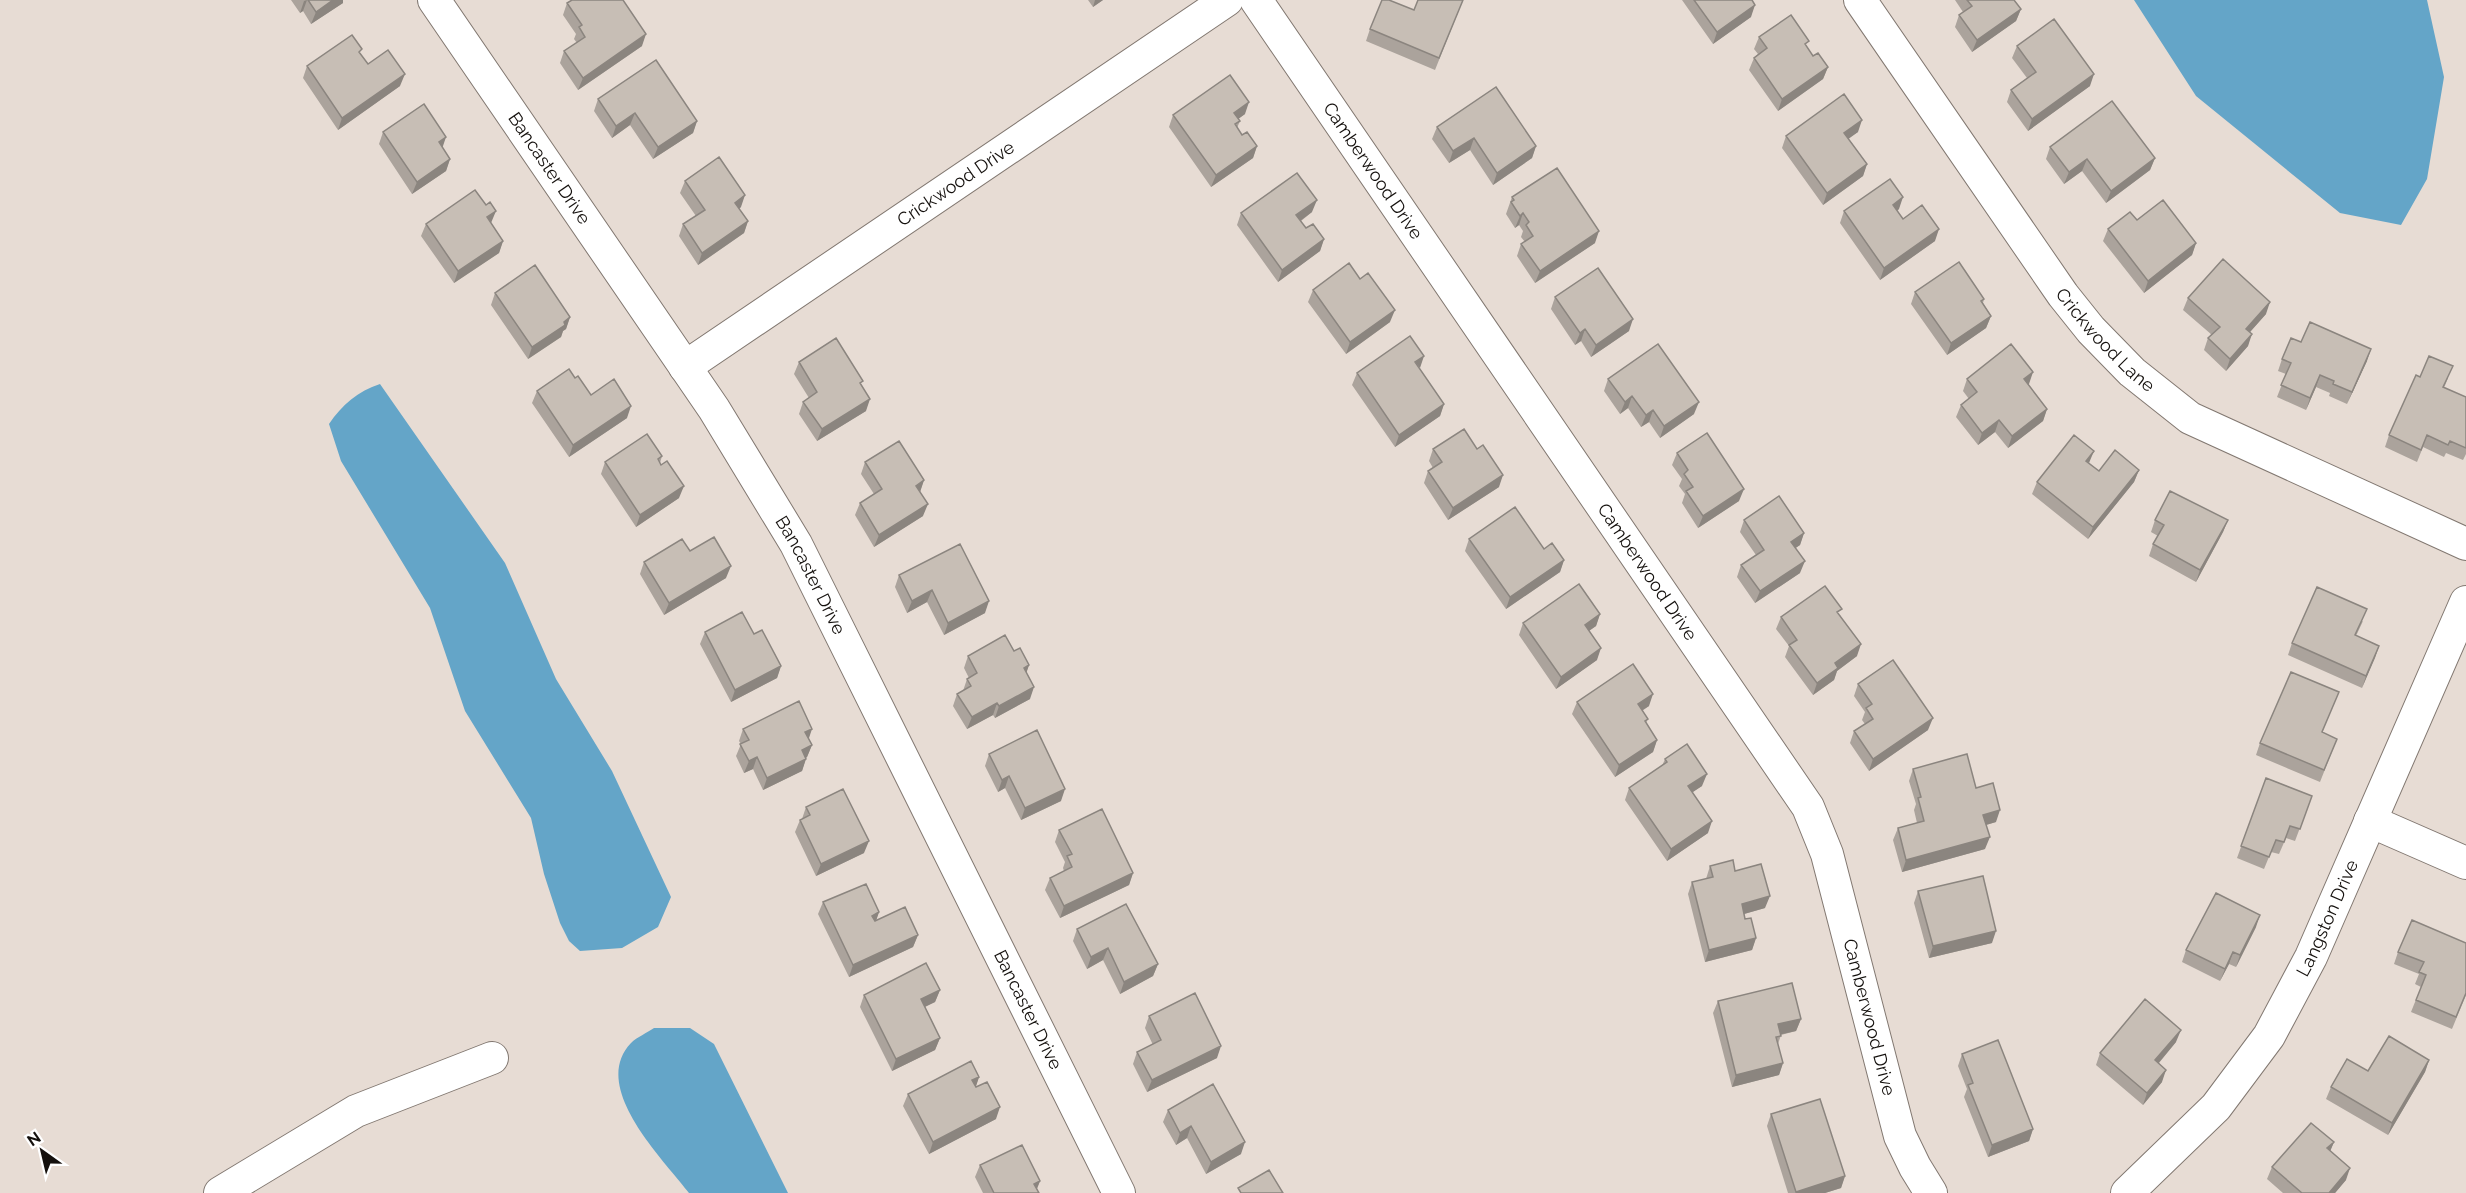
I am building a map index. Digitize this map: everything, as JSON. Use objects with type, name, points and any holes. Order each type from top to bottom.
[{"type":"street","name":"Bancaster Drive","points":[[434,0],[685,367],[767,494],[820,590],[1119,1193]]},
{"type":"street","name":"Crickwood Drive","points":[[685,367],[1227,0]]},
{"type":"street","name":"Camberwood Drive","points":[[1256,0],[1808,807],[1827,854],[1900,1136],[1931,1193]]},
{"type":"street","name":"Crickwood Lane","points":[[1860,0],[2063,295],[2091,330],[2132,372],[2190,418],[2466,544]]},
{"type":"street","name":"Langston Drive","points":[[2127,1193],[2216,1107],[2269,1036],[2308,964],[2466,603]]},
{"type":"street","points":[[2370,821],[2466,863]]},
{"type":"street","points":[[220,1193],[356,1111],[492,1058]]},
{"type":"water","points":[[2134,0],[2427,0],[2444,77],[2427,179],[2401,225],[2340,213],[2196,96]]},
{"type":"water","points":[[380,384],[505,563],[556,679],[612,771],[671,897],[658,927],[622,948],[580,951],[569,941],[560,923],[544,874],[531,818],[465,711],[430,608],[341,461],[329,424],[351,400]]},
{"type":"water","points":[[654,1028],[690,1028],[714,1044],[788,1193],[689,1193],[663,1161],[634,1122],[624,1101],[619,1080],[620,1061],[631,1043]]},
{"type":"building","points":[[308,0],[333,0],[316,12]]},
{"type":"building","points":[[572,0],[623,0],[646,34],[583,78],[564,51],[585,37],[579,27],[582,25],[567,3]]},
{"type":"building","points":[[1382,0],[1389,0],[1414,10],[1418,0],[1463,0],[1439,58],[1370,29]]},
{"type":"building","points":[[1694,0],[1752,0],[1755,5],[1717,32]]},
{"type":"building","points":[[1967,0],[2014,0],[2021,9],[1977,40],[1959,15],[1972,6]]},
{"type":"building","points":[[1791,15],[1809,41],[1805,44],[1813,56],[1818,53],[1828,67],[1782,99],[1754,58],[1767,48],[1759,37]]},
{"type":"building","points":[[2054,19],[2094,74],[2032,119],[2011,90],[2036,72],[2017,46]]},
{"type":"building","points":[[352,35],[362,49],[359,52],[368,64],[388,50],[405,74],[342,118],[307,66]]},
{"type":"building","points":[[656,60],[697,121],[658,147],[635,113],[616,126],[598,99]]},
{"type":"building","points":[[1230,75],[1249,102],[1234,113],[1240,121],[1235,124],[1242,135],[1247,132],[1257,146],[1216,175],[1173,115]]},
{"type":"building","points":[[1496,87],[1536,146],[1497,173],[1474,138],[1453,151],[1437,127]]},
{"type":"building","points":[[1844,94],[1862,120],[1844,133],[1867,164],[1827,193],[1786,136]]},
{"type":"building","points":[[2112,101],[2155,158],[2111,191],[2087,159],[2069,172],[2050,147]]},
{"type":"building","points":[[424,104],[446,137],[439,142],[450,159],[417,182],[383,132]]},
{"type":"building","points":[[719,157],[745,195],[735,203],[748,221],[702,253],[683,224],[705,210],[685,181]]},
{"type":"building","points":[[1557,168],[1599,231],[1540,271],[1521,244],[1533,236],[1526,225],[1529,222],[1523,213],[1520,216],[1511,202],[1514,200],[1512,197]]},
{"type":"building","points":[[1297,173],[1317,200],[1296,215],[1306,228],[1313,224],[1324,239],[1282,270],[1241,213]]},
{"type":"building","points":[[1890,179],[1903,197],[1893,205],[1903,219],[1922,205],[1939,229],[1884,268],[1844,211]]},
{"type":"building","points":[[475,190],[486,205],[490,202],[496,211],[487,217],[503,241],[458,271],[426,224]]},
{"type":"building","points":[[2163,200],[2196,243],[2148,281],[2108,229],[2130,212],[2137,220]]},
{"type":"building","points":[[2223,259],[2270,302],[2246,329],[2252,334],[2230,359],[2208,338],[2220,327],[2188,298]]},
{"type":"building","points":[[1959,262],[1984,299],[1981,301],[1991,316],[1951,343],[1915,292]]},
{"type":"building","points":[[1349,263],[1360,279],[1368,273],[1395,310],[1350,342],[1313,290]]},
{"type":"building","points":[[535,265],[570,317],[564,322],[565,325],[532,347],[495,293]]},
{"type":"building","points":[[1598,268],[1633,319],[1596,345],[1585,329],[1580,333],[1555,297]]},
{"type":"building","points":[[2310,322],[2371,349],[2352,392],[2333,384],[2334,381],[2320,375],[2310,398],[2281,385],[2291,363],[2282,359],[2291,338],[2301,342]]},
{"type":"building","points":[[1410,336],[1424,356],[1415,362],[1444,404],[1399,435],[1357,373]]},
{"type":"building","points":[[836,338],[863,381],[860,383],[870,399],[822,429],[803,402],[817,392],[799,362]]},
{"type":"building","points":[[1658,344],[1699,402],[1664,426],[1653,410],[1646,415],[1632,396],[1625,402],[1608,379]]},
{"type":"building","points":[[2011,344],[2033,372],[2024,379],[2047,409],[2012,436],[1999,420],[1982,433],[1961,405],[1977,392],[1967,379]]},
{"type":"building","points":[[2429,356],[2453,366],[2443,387],[2466,397],[2466,448],[2450,441],[2448,445],[2427,435],[2421,450],[2389,435],[2416,375],[2420,377]]},
{"type":"building","points":[[569,369],[575,378],[578,376],[591,395],[614,379],[631,406],[573,445],[537,391]]},
{"type":"building","points":[[1464,429],[1477,449],[1483,445],[1503,475],[1453,508],[1428,471],[1442,462],[1433,449]]},
{"type":"building","points":[[1707,433],[1744,489],[1703,516],[1686,491],[1693,487],[1684,474],[1688,470],[1677,453]]},
{"type":"building","points":[[647,434],[662,456],[658,459],[661,465],[667,461],[684,486],[640,515],[605,462]]},
{"type":"building","points":[[2074,435],[2094,451],[2086,461],[2099,471],[2115,450],[2139,470],[2093,527],[2037,482]]},
{"type":"building","points":[[899,441],[924,480],[916,486],[928,504],[879,535],[860,503],[882,489],[865,462]]},
{"type":"building","points":[[2170,491],[2228,520],[2200,570],[2153,544],[2164,525],[2155,520]]},
{"type":"building","points":[[1779,496],[1804,533],[1791,542],[1805,561],[1760,591],[1741,565],[1764,550],[1744,520]]},
{"type":"building","points":[[1515,507],[1544,549],[1552,543],[1564,560],[1510,597],[1469,539]]},
{"type":"building","points":[[714,537],[731,566],[669,603],[644,562],[682,539],[690,551]]},
{"type":"building","points":[[960,544],[989,601],[948,623],[932,590],[912,601],[899,575]]},
{"type":"building","points":[[1579,584],[1600,614],[1585,625],[1601,648],[1561,677],[1523,623]]},
{"type":"building","points":[[1825,586],[1842,609],[1837,612],[1861,644],[1835,663],[1838,668],[1817,683],[1789,645],[1797,640],[1781,617]]},
{"type":"building","points":[[2317,587],[2367,609],[2355,635],[2379,646],[2366,676],[2292,643]]},
{"type":"building","points":[[742,612],[754,634],[762,630],[781,666],[735,690],[705,632]]},
{"type":"building","points":[[1005,635],[1014,651],[1020,648],[1029,665],[1024,668],[1034,687],[999,706],[997,703],[972,717],[957,694],[971,686],[967,679],[977,673],[968,656]]},
{"type":"building","points":[[1893,660],[1933,718],[1873,759],[1854,731],[1873,719],[1866,708],[1872,704],[1858,684]]},
{"type":"building","points":[[1633,664],[1653,694],[1638,704],[1648,719],[1645,721],[1657,740],[1619,765],[1577,702]]},
{"type":"building","points":[[2291,672],[2339,692],[2322,732],[2337,739],[2324,770],[2260,743]]},
{"type":"building","points":[[799,701],[812,729],[805,732],[812,745],[802,750],[806,759],[767,778],[757,757],[749,761],[740,744],[749,740],[743,729]]},
{"type":"building","points":[[1037,730],[1065,789],[1025,808],[1009,776],[1002,780],[989,754]]},
{"type":"building","points":[[1687,744],[1707,774],[1688,786],[1712,821],[1671,849],[1629,788],[1667,762],[1665,759]]},
{"type":"building","points":[[1967,754],[1976,788],[1993,783],[2000,810],[1983,815],[1990,837],[1906,860],[1898,828],[1924,821],[1918,798],[1921,797],[1913,769]]},
{"type":"building","points":[[2266,778],[2312,796],[2300,829],[2290,826],[2284,842],[2276,840],[2269,857],[2241,846]]},
{"type":"building","points":[[843,789],[869,841],[821,864],[800,820],[810,815],[806,807]]},
{"type":"building","points":[[1102,809],[1133,873],[1064,906],[1050,878],[1072,867],[1067,856],[1072,854],[1059,830]]},
{"type":"building","points":[[1733,860],[1735,871],[1761,864],[1770,896],[1742,904],[1745,919],[1751,918],[1756,938],[1709,950],[1692,882],[1713,877],[1710,866]]},
{"type":"building","points":[[1983,876],[1996,931],[1933,946],[1918,891]]},
{"type":"building","points":[[866,884],[879,912],[872,916],[875,921],[905,907],[918,935],[853,965],[823,902]]},
{"type":"building","points":[[2216,893],[2260,915],[2240,955],[2233,952],[2225,969],[2186,950]]},
{"type":"building","points":[[1126,904],[1158,964],[1124,982],[1108,948],[1091,957],[1077,929]]},
{"type":"building","points":[[2412,920],[2466,943],[2466,993],[2456,1017],[2416,1000],[2426,975],[2419,972],[2424,962],[2398,952]]},
{"type":"building","points":[[926,963],[940,990],[921,999],[940,1038],[896,1059],[864,995]]},
{"type":"building","points":[[1792,983],[1801,1019],[1778,1024],[1781,1036],[1776,1037],[1783,1063],[1736,1075],[1718,1001]]},
{"type":"building","points":[[1195,993],[1221,1046],[1152,1080],[1137,1052],[1161,1040],[1149,1016]]},
{"type":"building","points":[[2145,999],[2181,1030],[2155,1060],[2166,1070],[2147,1093],[2100,1053]]},
{"type":"building","points":[[2389,1036],[2429,1060],[2392,1123],[2331,1087],[2347,1059],[2368,1071]]},
{"type":"building","points":[[1998,1040],[2033,1129],[1992,1145],[1968,1085],[1973,1083],[1962,1054]]},
{"type":"building","points":[[971,1061],[979,1077],[972,1080],[976,1087],[987,1082],[1000,1107],[933,1142],[908,1094]]},
{"type":"building","points":[[1213,1084],[1245,1142],[1211,1162],[1191,1126],[1180,1133],[1168,1110]]},
{"type":"building","points":[[1820,1099],[1845,1176],[1796,1192],[1771,1114]]},
{"type":"building","points":[[2311,1123],[2334,1142],[2327,1148],[2350,1168],[2329,1193],[2302,1193],[2272,1167]]},
{"type":"building","points":[[1022,1145],[1040,1181],[1034,1184],[1039,1193],[994,1193],[980,1165]]},
{"type":"building","points":[[1269,1170],[1283,1193],[1241,1193],[1238,1188]]}]
